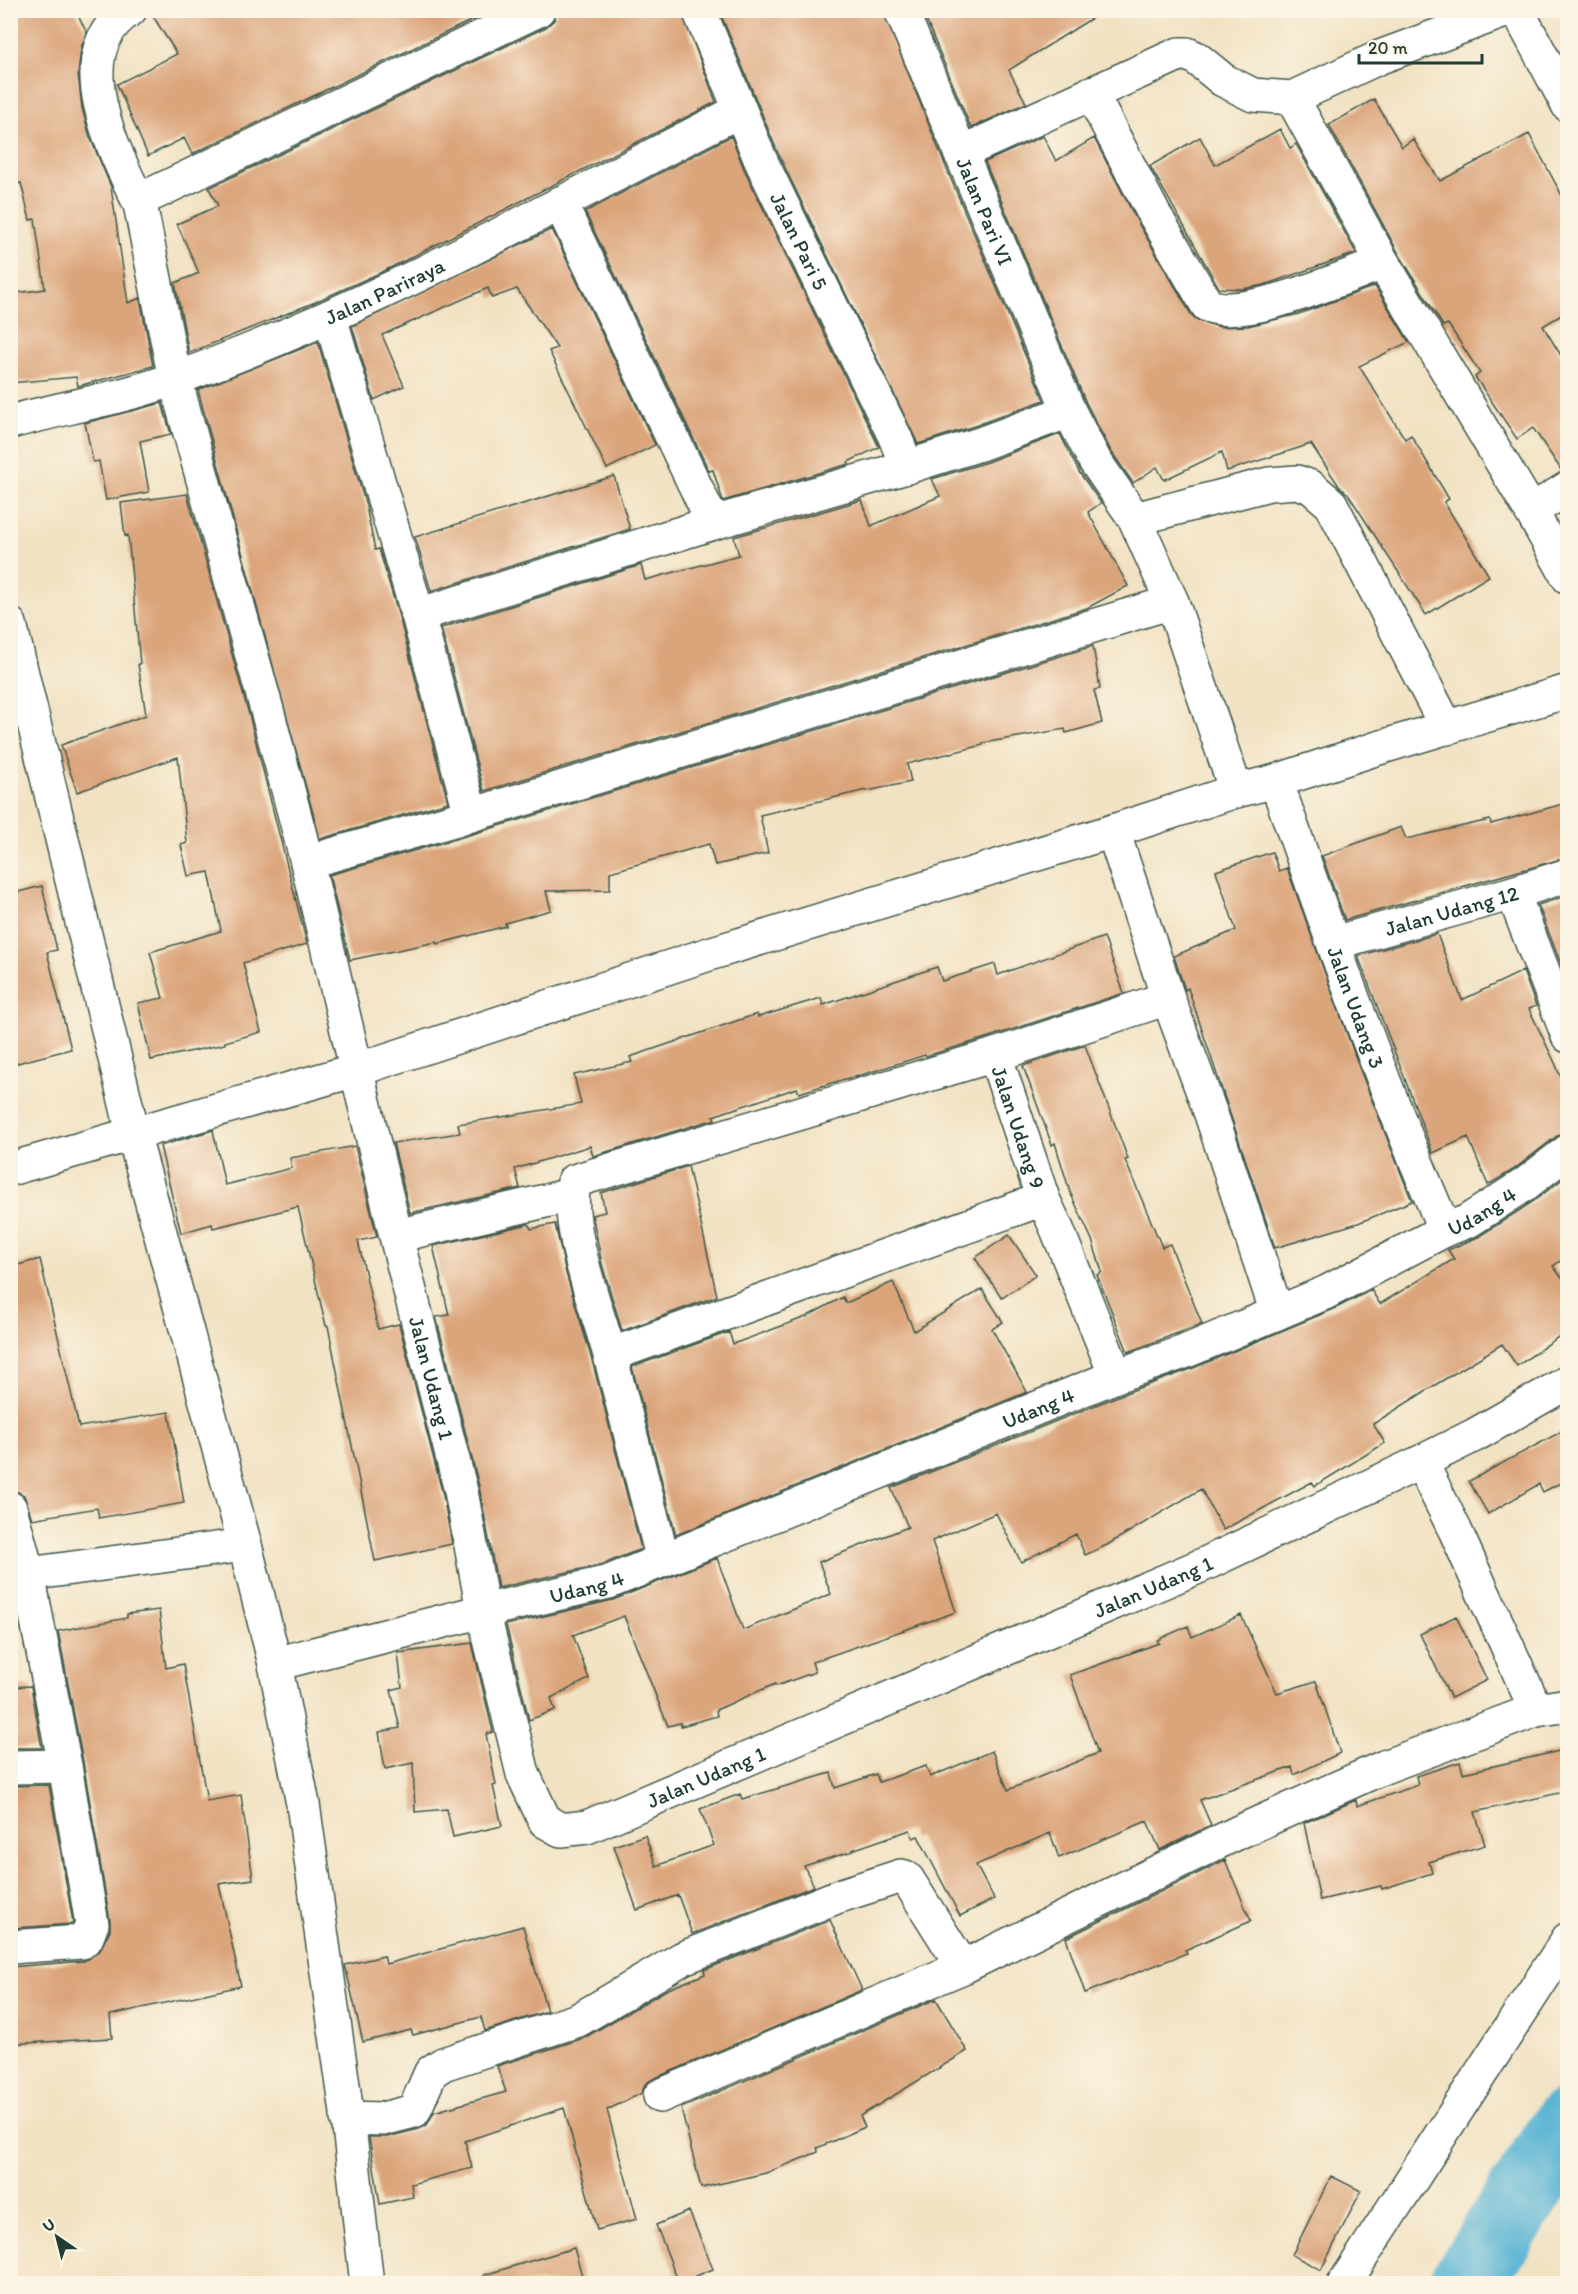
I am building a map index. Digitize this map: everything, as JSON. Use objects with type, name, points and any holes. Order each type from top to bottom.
[{"type":"street","name":"Jalan Udang 1","points":[[130,10],[118,18],[104,37],[98,53],[98,94],[120,165],[140,204],[175,379],[307,862],[396,1236],[461,1491],[483,1611],[523,1774],[545,1821],[561,1830],[587,1827],[1205,1563],[1421,1462],[1475,1435],[1568,1382]]},
{"type":"street","points":[[140,204],[144,198],[538,10]]},
{"type":"street","name":"Jalan Pari 5","points":[[699,10],[740,111],[895,437],[907,467]]},
{"type":"street","name":"Jalan Pari VI","points":[[902,10],[1069,411],[1095,461],[1135,519],[1172,602],[1236,790]]},
{"type":"street","points":[[960,153],[1172,56],[1187,54],[1196,58],[1223,80],[1253,95],[1292,98],[1380,57],[1507,10]]},
{"type":"street","points":[[1517,10],[1568,105]]},
{"type":"street","points":[[1091,93],[1153,212],[1207,305],[1217,310],[1261,306],[1383,263]]},
{"type":"street","points":[[1292,98],[1383,263],[1568,577]]},
{"type":"street","name":"Jalan Pariraya","points":[[10,422],[113,398],[175,379],[330,317],[740,111]]},
{"type":"street","points":[[560,202],[713,523]]},
{"type":"street","points":[[330,317],[418,615],[471,815]]},
{"type":"street","points":[[418,615],[713,523],[907,467],[1069,411]]},
{"type":"street","points":[[1135,519],[1269,484],[1296,482],[1311,486],[1331,504],[1447,728]]},
{"type":"street","points":[[1531,511],[1568,488]]},
{"type":"street","points":[[307,862],[471,815],[1172,602]]},
{"type":"street","points":[[10,624],[133,1132],[275,1664],[303,1804],[347,2118],[367,2283]]},
{"type":"street","points":[[10,1169],[356,1070],[709,954],[1113,831],[1236,790],[1276,781],[1568,691]]},
{"type":"street","name":"Jalan Udang 3","points":[[1276,781],[1424,1183],[1445,1230]]},
{"type":"street","points":[[1113,831],[1277,1313]]},
{"type":"street","name":"Jalan Udang 12","points":[[1334,943],[1513,894],[1568,875]]},
{"type":"street","points":[[1513,894],[1568,1036]]},
{"type":"street","points":[[663,1560],[610,1355],[580,1253],[572,1195],[574,1182],[995,1055],[1168,998]]},
{"type":"street","name":"Jalan Udang 9","points":[[995,1055],[1043,1199],[1054,1220],[1116,1376]]},
{"type":"street","name":"Udang 4","points":[[275,1664],[483,1611],[609,1582],[1328,1292],[1445,1230],[1468,1221],[1515,1191],[1568,1151]]},
{"type":"street","points":[[396,1236],[572,1195]]},
{"type":"street","points":[[610,1355],[1043,1199]]},
{"type":"street","points":[[1421,1462],[1455,1530],[1536,1710]]},
{"type":"street","points":[[10,1508],[19,1574],[65,1766],[92,1917],[87,1937],[82,1942],[10,1947]]},
{"type":"street","points":[[19,1574],[245,1545]]},
{"type":"street","points":[[660,2096],[963,1967],[1239,1832],[1384,1767],[1536,1710],[1568,1705]]},
{"type":"street","points":[[10,1767],[65,1766]]},
{"type":"street","points":[[347,2118],[383,2119],[414,2111],[431,2072],[443,2064],[578,2020],[683,1958],[839,1896],[901,1876],[905,1877],[963,1967]]},
{"type":"street","points":[[1344,2283],[1568,1939]]},
{"type":"building","points":[[10,10],[75,10],[87,33],[81,48],[78,74],[82,108],[90,137],[111,187],[128,303],[140,298],[153,366],[78,386],[76,377],[10,383],[10,294],[45,289],[35,219],[30,220],[21,183],[17,184],[10,141]]},
{"type":"building","points":[[149,10],[493,10],[192,154],[184,138],[148,156],[117,84],[177,54]]},
{"type":"building","points":[[557,10],[681,10],[716,102],[384,271],[313,303],[189,353],[175,283],[199,273],[177,224],[218,206],[209,188],[546,27],[554,20]]},
{"type":"building","points":[[719,10],[883,10],[1044,400],[918,444],[778,153]]},
{"type":"building","points":[[922,10],[1105,10],[1009,70],[1026,103],[971,128]]},
{"type":"building","points":[[1374,99],[1402,147],[1413,139],[1440,181],[1529,134],[1568,207],[1568,311],[1543,326],[1568,367],[1568,469],[1562,471],[1533,428],[1517,439],[1475,377],[1480,373],[1448,324],[1443,326],[1399,254],[1329,125]]},
{"type":"building","points":[[1280,129],[1290,148],[1296,144],[1356,253],[1264,285],[1242,289],[1219,288],[1150,166],[1200,137],[1215,165]]},
{"type":"building","points":[[731,136],[744,169],[879,447],[848,462],[849,464],[723,501],[713,470],[709,471],[585,212]]},
{"type":"building","points":[[1043,136],[1056,161],[1094,138],[1137,221],[1196,320],[1220,327],[1248,326],[1299,314],[1375,286],[1409,342],[1359,366],[1405,439],[1411,435],[1449,499],[1444,502],[1489,576],[1426,615],[1348,494],[1339,486],[1311,444],[1227,471],[1222,452],[1164,480],[1157,467],[1133,483],[1111,451],[1086,403],[985,162]]},
{"type":"building","points":[[552,229],[655,445],[607,469],[549,351],[557,348],[517,289],[492,298],[488,288],[382,335],[404,386],[374,400],[352,326]]},
{"type":"building","points":[[318,342],[366,506],[375,550],[379,549],[400,620],[448,802],[320,839],[198,390]]},
{"type":"building","points":[[162,403],[171,434],[140,441],[149,492],[106,500],[99,461],[93,462],[85,423]]},
{"type":"building","points":[[1060,434],[1079,472],[1101,503],[1088,512],[1128,586],[1087,608],[484,791],[441,628],[641,565],[645,580],[739,555],[734,537],[862,500],[871,526],[940,496],[932,479],[987,462]]},
{"type":"building","points":[[614,476],[630,529],[431,591],[415,537]]},
{"type":"building","points":[[187,494],[249,715],[307,944],[243,963],[261,1032],[225,1042],[225,1044],[151,1060],[138,1003],[163,998],[150,952],[221,931],[209,872],[188,876],[181,845],[187,843],[178,757],[77,792],[61,745],[146,715],[138,664],[140,664],[128,535],[125,536],[121,503]]},
{"type":"building","points":[[1093,646],[1100,689],[1094,690],[1102,723],[1066,733],[1065,729],[983,743],[983,745],[907,764],[911,782],[760,815],[768,853],[715,865],[709,844],[610,872],[610,890],[546,891],[551,910],[505,923],[506,926],[437,944],[436,942],[350,960],[329,875],[476,833]]},
{"type":"building","points":[[1563,804],[1568,821],[1568,857],[1345,920],[1322,856],[1401,827],[1406,839],[1490,820],[1491,824]]},
{"type":"building","points":[[1272,852],[1279,871],[1287,868],[1360,1070],[1412,1201],[1358,1223],[1275,1248],[1188,988],[1185,990],[1174,956],[1236,930],[1216,871]]},
{"type":"building","points":[[42,886],[57,950],[47,952],[71,1049],[10,1065],[10,894]]},
{"type":"building","points":[[1568,895],[1568,982],[1538,905]]},
{"type":"building","points":[[1437,934],[1462,1000],[1523,971],[1536,1006],[1529,1009],[1556,1065],[1568,1097],[1568,1133],[1557,1136],[1513,1170],[1488,1185],[1468,1137],[1433,1153],[1358,956]]},
{"type":"building","points":[[1104,937],[1124,993],[858,1076],[799,1093],[797,1088],[713,1116],[715,1119],[593,1156],[590,1146],[515,1169],[520,1188],[410,1213],[393,1143],[460,1133],[458,1124],[581,1104],[574,1075],[632,1062],[630,1057],[757,1014],[758,1017],[821,998],[823,1005],[937,967],[942,981],[995,964],[998,975]]},
{"type":"building","points":[[1085,1045],[1128,1159],[1125,1160],[1162,1247],[1170,1244],[1202,1324],[1128,1352],[1097,1275],[1102,1272],[1092,1240],[1070,1192],[1055,1143],[1052,1145],[1023,1066]]},
{"type":"building","points":[[213,1130],[225,1185],[292,1168],[290,1158],[355,1146],[377,1237],[358,1241],[378,1329],[399,1324],[443,1495],[452,1544],[375,1561],[328,1326],[326,1326],[298,1207],[213,1228],[212,1224],[181,1233],[160,1146]]},
{"type":"building","points":[[688,1166],[717,1296],[622,1331],[602,1264],[592,1215],[605,1212],[601,1193]]},
{"type":"building","points":[[1568,1175],[1568,1256],[1553,1266],[1568,1286],[1568,1330],[1517,1366],[1502,1344],[1427,1390],[1373,1424],[1385,1443],[1315,1486],[1312,1482],[1223,1530],[1201,1489],[1107,1545],[1085,1555],[1076,1534],[1021,1562],[996,1513],[932,1541],[956,1612],[812,1662],[815,1672],[776,1686],[775,1684],[716,1710],[717,1716],[681,1726],[680,1723],[668,1726],[624,1616],[573,1635],[589,1679],[551,1698],[555,1710],[529,1720],[506,1625],[613,1600],[717,1558],[743,1630],[831,1594],[819,1562],[908,1527],[891,1488],[1123,1394],[1191,1369],[1334,1309],[1371,1290],[1380,1304],[1454,1259],[1448,1250],[1478,1237],[1534,1201]]},
{"type":"building","points":[[529,1224],[531,1229],[555,1224],[566,1273],[592,1360],[641,1549],[603,1564],[498,1588],[479,1486],[436,1317],[449,1315],[433,1246]]},
{"type":"building","points":[[1009,1235],[1036,1275],[1002,1298],[975,1258]]},
{"type":"building","points":[[40,1259],[79,1427],[169,1412],[184,1503],[99,1518],[97,1508],[32,1519],[24,1495],[14,1490],[10,1469],[10,1267]]},
{"type":"building","points":[[893,1282],[914,1331],[982,1289],[1003,1322],[992,1329],[1027,1392],[676,1535],[632,1367],[729,1332],[733,1344],[806,1317],[843,1297],[846,1303]]},
{"type":"building","points":[[1568,1428],[1568,1479],[1543,1492],[1539,1484],[1488,1514],[1469,1481]]},
{"type":"building","points":[[159,1610],[166,1668],[183,1664],[207,1801],[241,1795],[253,1879],[219,1884],[241,1986],[110,2015],[112,2038],[10,2044],[10,1967],[84,1961],[100,1950],[110,1930],[83,1762],[58,1631],[127,1618],[127,1614]]},
{"type":"building","points":[[1241,1615],[1277,1693],[1316,1681],[1340,1753],[1294,1775],[1292,1767],[1200,1800],[1211,1825],[1160,1850],[1147,1821],[1059,1858],[1050,1833],[976,1865],[994,1899],[960,1916],[918,1836],[913,1838],[910,1830],[804,1866],[814,1886],[692,1934],[678,1895],[637,1910],[614,1846],[645,1835],[656,1866],[714,1845],[700,1809],[740,1794],[742,1799],[831,1773],[835,1788],[876,1774],[879,1782],[926,1766],[930,1777],[992,1751],[1008,1790],[1098,1753],[1070,1675],[1159,1643],[1157,1640],[1188,1626],[1192,1637]]},
{"type":"building","points":[[1456,1616],[1487,1680],[1451,1698],[1420,1634]]},
{"type":"building","points":[[472,1643],[493,1732],[486,1734],[496,1785],[493,1786],[502,1826],[453,1837],[447,1809],[415,1812],[413,1763],[385,1769],[379,1732],[400,1728],[391,1690],[402,1687],[398,1653]]},
{"type":"building","points":[[31,1686],[42,1748],[10,1748],[10,1687]]},
{"type":"building","points":[[1568,1749],[1568,1791],[1475,1812],[1485,1845],[1429,1862],[1432,1873],[1382,1889],[1381,1886],[1320,1900],[1304,1823],[1356,1800],[1357,1806],[1418,1785],[1416,1776],[1460,1762],[1463,1773]]},
{"type":"building","points":[[49,1785],[73,1922],[72,1924],[14,1928],[10,1786]]},
{"type":"building","points":[[1225,1860],[1251,1921],[1185,1950],[1187,1953],[1085,1993],[1066,1938]]},
{"type":"building","points":[[830,1920],[862,1990],[653,2079],[645,2084],[642,2093],[607,2110],[637,2219],[597,2230],[564,2108],[465,2141],[472,2168],[411,2184],[413,2197],[380,2204],[369,2137],[387,2137],[419,2129],[427,2125],[434,2112],[506,2092],[497,2066],[584,2038],[666,1990],[705,1974],[704,1970]]},
{"type":"building","points":[[523,1926],[547,2011],[485,2031],[481,2017],[413,2035],[411,2030],[363,2042],[345,1965],[384,1956],[386,1964]]},
{"type":"building","points":[[936,1999],[967,2051],[860,2116],[865,2127],[817,2148],[818,2152],[766,2173],[701,2188],[681,2108]]},
{"type":"building","points":[[1331,2176],[1361,2191],[1321,2270],[1292,2255]]},
{"type":"building","points":[[689,2211],[713,2269],[679,2283],[656,2225]]},
{"type":"building","points":[[574,2248],[584,2283],[485,2283],[484,2275]]},
{"type":"waterway","points":[[1466,2284],[1568,2126]]}]
